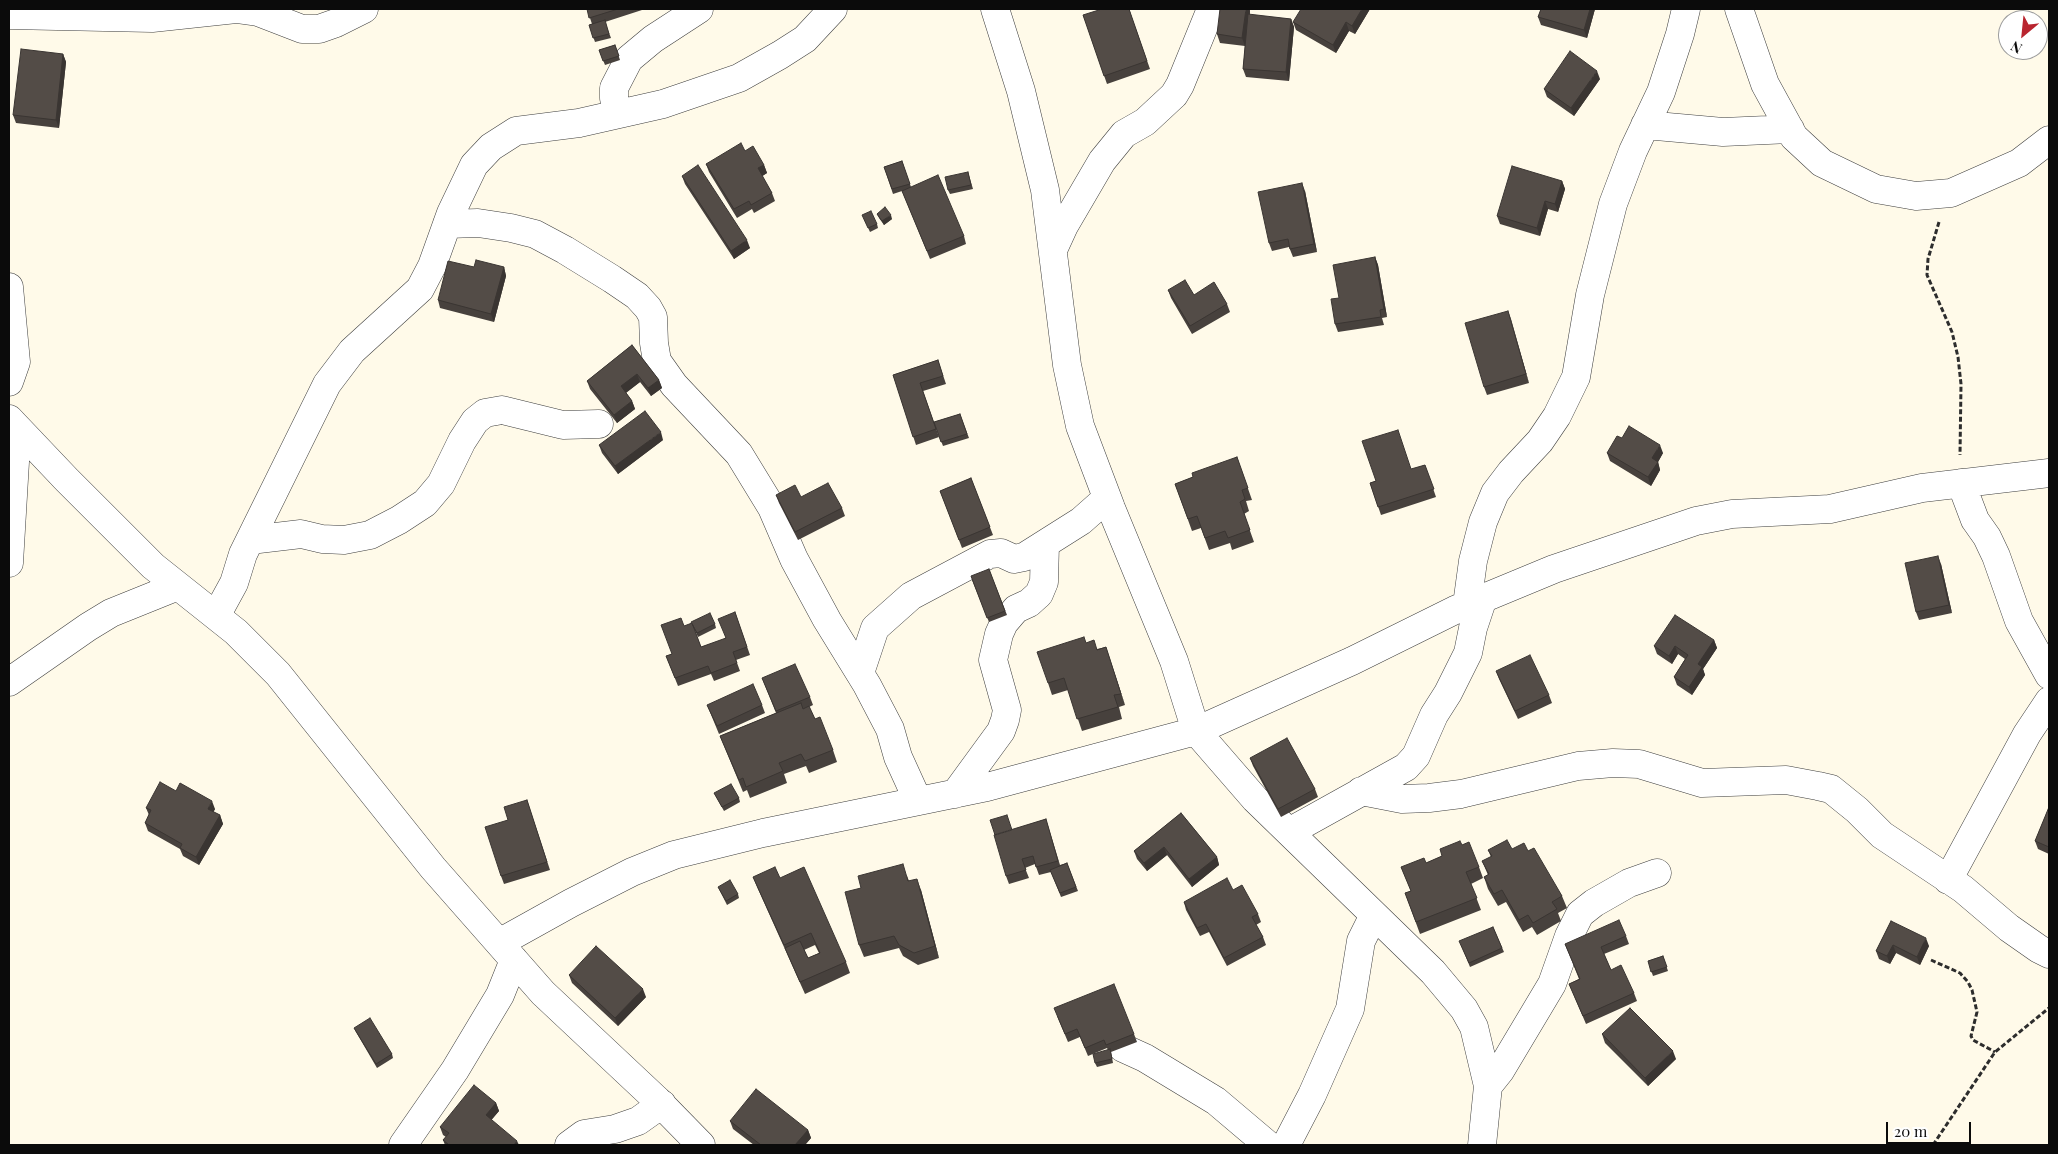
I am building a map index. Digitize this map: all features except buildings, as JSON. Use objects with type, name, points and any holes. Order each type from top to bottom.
[{"type":"street","points":[[9,15],[152,18],[236,9],[257,10],[302,29],[319,29],[364,9]]},
{"type":"street","points":[[618,114],[614,98],[614,88],[629,60],[653,39],[699,9]]},
{"type":"street","points":[[216,616],[234,583],[243,554],[327,384],[352,351],[420,289],[432,266],[447,224],[474,165],[491,147],[516,132],[579,123],[663,104],[739,78],[805,39],[833,9]]},
{"type":"street","points":[[995,9],[1021,91],[1043,181],[1067,365],[1080,426],[1107,498],[1174,662],[1196,732],[1255,799],[1433,972],[1464,1009],[1474,1027],[1488,1086],[1482,1145]]},
{"type":"street","points":[[1053,250],[1064,226],[1102,161],[1124,134],[1145,122],[1174,95],[1180,85],[1210,9]]},
{"type":"street","points":[[1289,832],[1406,767],[1416,756],[1434,714],[1448,694],[1468,653],[1473,628],[1475,602],[1473,561],[1483,522],[1495,493],[1540,440],[1556,416],[1576,377],[1590,296],[1613,204],[1633,151],[1669,72],[1686,9]]},
{"type":"street","points":[[1738,9],[1765,84],[1794,136],[1822,163],[1876,189],[1916,196],[1951,193],[2018,163],[2049,140]]},
{"type":"street","points":[[1645,125],[1722,132],[1790,130]]},
{"type":"street","points":[[447,224],[478,224],[511,228],[535,234],[565,250],[638,296],[648,308],[653,317],[657,361],[674,385],[738,454],[772,508],[794,559],[890,729],[898,757],[918,801]]},
{"type":"street","points":[[9,287],[16,362],[13,376],[9,382]]},
{"type":"street","points":[[250,540],[301,534],[322,539],[344,540],[370,534],[399,520],[425,503],[441,484],[462,441],[475,421],[485,413],[502,410],[563,425],[599,424]]},
{"type":"street","points":[[9,563],[13,423]]},
{"type":"street","points":[[13,423],[153,566],[236,632],[278,674],[432,868],[543,993],[662,1104],[701,1145]]},
{"type":"street","points":[[403,1145],[455,1070],[500,995],[507,952],[570,903],[632,872],[674,855],[763,833],[987,787],[1196,732],[1475,602],[1554,569],[1696,521],[1732,514],[1830,509],[1922,488],[2049,473]]},
{"type":"street","points":[[1961,483],[1975,520],[1987,537],[1996,556],[2018,621],[2049,675]]},
{"type":"street","points":[[860,674],[874,628],[911,596],[990,554],[1001,553],[1014,559],[1024,557],[1081,521],[1107,498]]},
{"type":"street","points":[[955,794],[1001,731],[1005,720],[1007,710],[993,660],[999,634],[1004,623],[1016,609],[1028,603],[1039,594],[1044,582],[1045,544]]},
{"type":"street","points":[[9,682],[77,634],[111,613],[178,586]]},
{"type":"street","points":[[1948,880],[2027,734],[2048,706]]},
{"type":"street","points":[[1361,791],[1402,799],[1429,798],[1460,794],[1578,766],[1613,763],[1639,764],[1702,783],[1786,780],[1832,789],[1882,835],[1963,889],[2009,928],[2049,954]]},
{"type":"street","points":[[1488,1086],[1500,1071],[1552,984],[1568,936],[1580,914],[1594,902],[1629,883],[1657,873]]},
{"type":"street","points":[[1286,1145],[1312,1095],[1350,1009],[1361,941],[1374,915]]},
{"type":"street","points":[[1123,1048],[1145,1058],[1216,1101],[1268,1145]]},
{"type":"street","points":[[569,1145],[584,1134],[615,1129],[638,1121],[662,1104]]},
{"type":"path","points":[[1951,193],[1936,228],[1928,259],[1928,275],[1952,332],[1958,357],[1962,384],[1961,483]]},
{"type":"path","points":[[1931,960],[1960,974],[1968,982],[1974,995],[1977,1012],[1971,1036],[1973,1040],[1995,1052]]},
{"type":"path","points":[[1932,1145],[1995,1052],[2049,1008]]}]
